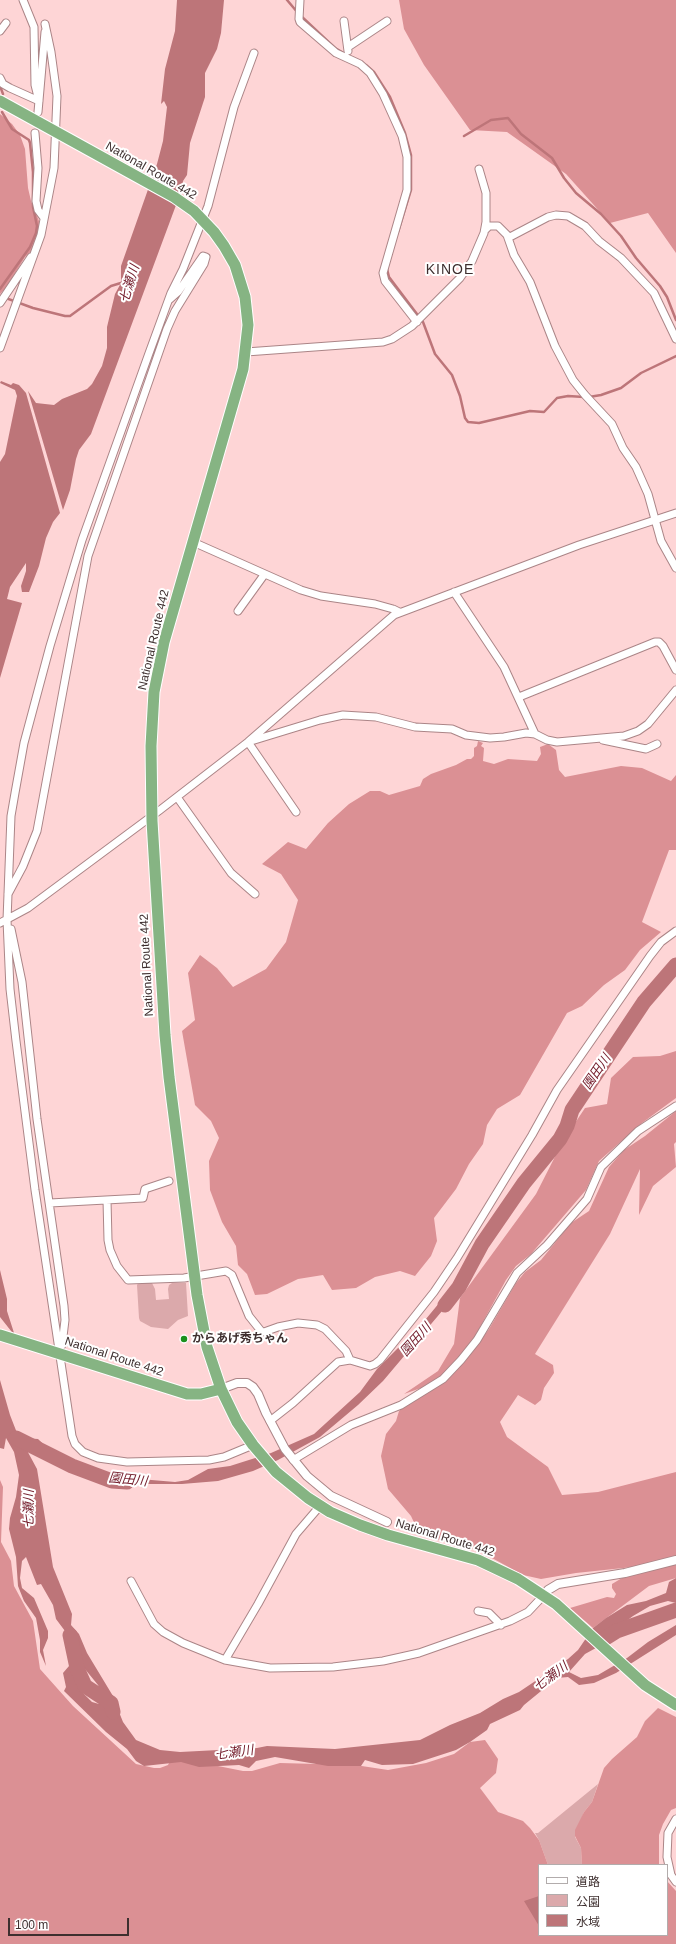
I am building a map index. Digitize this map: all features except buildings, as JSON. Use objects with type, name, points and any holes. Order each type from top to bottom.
[{"type":"highway","name":"National Route 442","points":[[0,101],[174,197],[194,211],[203,219],[224,246],[235,265],[243,288],[248,325],[246,352],[236,395],[168,626],[155,689],[151,746],[152,817],[165,1035],[195,1277],[207,1347],[221,1389],[237,1422],[254,1447],[272,1468],[320,1506],[341,1517],[373,1530],[488,1564],[518,1579],[556,1604],[645,1685],[672,1703]]},
{"type":"highway","name":"National Route 442","points":[[0,1335],[187,1394],[201,1394],[221,1389]]},
{"type":"street","points":[[23,0],[35,31],[35,85],[39,101]]},
{"type":"street","points":[[300,0],[300,22],[336,53],[360,64],[370,73],[386,99],[402,136],[407,157],[407,190],[383,272],[385,281],[417,322]]},
{"type":"street","points":[[344,21],[348,47],[347,58]]},
{"type":"street","points":[[348,47],[387,21]]},
{"type":"street","points":[[0,31],[6,23]]},
{"type":"street","points":[[0,348],[37,249],[54,168],[58,112],[56,81],[46,24],[38,112]]},
{"type":"street","points":[[254,53],[234,107],[203,219],[168,300],[82,540],[35,700],[23,750],[14,801],[7,895],[3,922],[16,1041],[35,1190],[61,1354],[72,1436],[75,1444],[83,1452],[98,1458],[113,1461],[176,1461],[218,1458],[254,1447]]},
{"type":"street","points":[[0,78],[10,88],[39,101]]},
{"type":"street","points":[[36,133],[38,168],[36,201],[38,210],[44,218]]},
{"type":"street","points":[[246,352],[383,342],[395,338],[417,322],[466,272],[485,230],[487,196],[479,168]]},
{"type":"street","points":[[508,238],[556,215],[568,216],[585,226],[599,241],[621,258],[654,293],[676,339]]},
{"type":"street","points":[[485,230],[489,226],[499,227],[508,238],[514,255],[530,282],[560,354],[578,388],[615,429],[624,448],[642,478],[663,547],[676,568]]},
{"type":"street","points":[[0,303],[37,249]]},
{"type":"street","points":[[7,895],[23,866],[37,831],[88,556],[170,323],[204,264],[206,257],[202,256],[178,292],[168,300]]},
{"type":"street","points":[[3,922],[28,908],[152,817],[248,742],[389,619],[399,612],[592,541],[676,513]]},
{"type":"street","points":[[193,542],[264,575],[311,594],[375,604],[399,612]]},
{"type":"street","points":[[238,611],[264,575]]},
{"type":"street","points":[[454,592],[504,667],[535,734]]},
{"type":"street","points":[[519,697],[655,642],[659,642],[663,646],[676,670]]},
{"type":"street","points":[[248,742],[320,720],[343,715],[376,717],[411,727],[450,729],[466,735],[490,738],[507,737],[521,733],[535,734],[547,740],[557,742],[624,736],[638,730],[654,718],[676,690]]},
{"type":"street","points":[[595,738],[641,749],[646,749],[657,744]]},
{"type":"street","points":[[248,742],[296,812]]},
{"type":"street","points":[[177,797],[231,873],[255,894]]},
{"type":"street","points":[[3,922],[14,942],[22,982],[37,1119],[64,1306],[65,1320],[61,1354]]},
{"type":"street","points":[[270,1421],[299,1398],[333,1364],[342,1360],[350,1360],[370,1366],[377,1363],[434,1292],[457,1258],[512,1170],[557,1090],[650,956],[661,942],[676,931]]},
{"type":"street","points":[[293,1460],[351,1425],[401,1405],[448,1374],[462,1360],[477,1340],[517,1273],[547,1245],[587,1199],[601,1167],[638,1131],[676,1106]]},
{"type":"street","points":[[50,1202],[143,1198],[145,1189],[170,1181]]},
{"type":"street","points":[[107,1200],[108,1240],[110,1250],[117,1266],[128,1280],[195,1277],[226,1271],[232,1275],[249,1316],[261,1331],[264,1332],[278,1327],[298,1324],[318,1325],[325,1329],[346,1350],[350,1360]]},
{"type":"street","points":[[221,1389],[237,1383],[250,1385],[258,1394],[270,1421],[293,1460],[307,1476],[326,1493],[387,1522]]},
{"type":"street","points":[[224,1660],[258,1604],[296,1534],[320,1506]]},
{"type":"street","points":[[131,1581],[158,1628],[183,1643],[224,1660],[276,1668],[322,1668],[366,1664],[419,1653],[501,1625],[528,1612],[548,1590],[558,1584],[625,1573],[676,1560]]},
{"type":"street","points":[[478,1611],[489,1613],[501,1625]]},
{"type":"street","points":[[676,1820],[668,1833],[667,1857],[671,1875],[676,1882]]},
{"type":"green space","points":[[145,1281],[152,1283],[155,1289],[156,1300],[169,1299],[168,1289],[169,1285],[172,1283],[186,1283],[188,1316],[178,1320],[168,1329],[151,1327],[140,1321],[137,1285],[139,1282]]},
{"type":"green space","points":[[598,1784],[592,1802],[584,1812],[575,1837],[581,1848],[582,1864],[548,1864],[535,1833],[538,1833]]},
{"type":"shaded area","points":[[399,0],[676,0],[676,253],[648,213],[610,223],[566,174],[507,132],[470,130],[424,65],[404,29]]},
{"type":"shaded area","points":[[0,114],[12,124],[20,135],[25,149],[28,188],[31,201],[41,226],[34,249],[25,257],[6,288],[0,294]]},
{"type":"shaded area","points":[[478,741],[483,743],[481,746],[484,748],[483,761],[494,764],[508,759],[537,761],[541,754],[540,747],[548,744],[556,750],[559,770],[565,777],[621,766],[642,768],[671,781],[676,775],[676,850],[669,850],[642,922],[661,932],[640,950],[625,970],[604,985],[582,1006],[567,1013],[520,1095],[497,1109],[487,1125],[483,1144],[469,1164],[456,1189],[434,1218],[437,1241],[431,1256],[415,1276],[400,1271],[375,1277],[356,1288],[332,1290],[323,1275],[298,1279],[267,1294],[255,1295],[247,1274],[238,1265],[236,1246],[222,1222],[210,1190],[209,1161],[219,1138],[211,1121],[195,1105],[182,1031],[195,1020],[188,973],[200,955],[217,968],[233,987],[266,969],[286,942],[298,900],[281,874],[262,864],[288,842],[306,849],[328,823],[349,804],[370,791],[380,791],[389,795],[420,786],[423,779],[431,774],[456,765],[467,759],[471,759],[474,756],[474,748],[477,746]]},
{"type":"shaded area","points":[[676,1051],[676,1098],[642,1123],[599,1161],[586,1190],[531,1254],[516,1266],[506,1280],[474,1338],[472,1352],[489,1329],[516,1283],[525,1272],[541,1260],[571,1223],[589,1211],[609,1167],[624,1150],[645,1136],[676,1111],[676,1142],[674,1144],[676,1167],[653,1186],[639,1215],[640,1169],[610,1234],[535,1354],[553,1365],[554,1373],[544,1388],[541,1400],[535,1405],[518,1395],[500,1422],[507,1437],[548,1467],[562,1495],[598,1492],[676,1472],[676,1578],[649,1586],[593,1628],[570,1608],[607,1597],[614,1598],[616,1594],[612,1588],[612,1584],[642,1566],[576,1573],[541,1579],[523,1575],[481,1552],[462,1545],[426,1537],[418,1531],[411,1516],[388,1489],[381,1456],[386,1434],[396,1421],[399,1411],[424,1387],[404,1394],[438,1371],[454,1344],[460,1298],[536,1194],[563,1141],[585,1108],[607,1104],[611,1078],[633,1057],[660,1056]]},
{"type":"shaded area","points":[[0,1480],[3,1487],[1,1542],[11,1561],[14,1586],[33,1621],[40,1669],[73,1706],[136,1764],[160,1768],[168,1765],[170,1761],[178,1758],[243,1771],[252,1771],[280,1763],[355,1765],[388,1770],[426,1763],[454,1754],[470,1742],[485,1740],[498,1759],[496,1773],[480,1788],[498,1812],[523,1821],[530,1828],[539,1840],[548,1864],[538,1864],[538,1936],[668,1936],[668,1882],[676,1891],[676,1944],[0,1944]]},
{"type":"shaded area","points":[[658,1708],[676,1717],[676,1808],[671,1810],[659,1835],[659,1864],[582,1864],[581,1848],[575,1836],[575,1830],[584,1812],[592,1802],[604,1768],[637,1737],[645,1721]]},
{"type":"water","points":[[177,0],[224,0],[221,33],[217,49],[205,73],[205,97],[190,143],[187,175],[183,181],[182,189],[91,434],[79,450],[70,490],[63,510],[28,391],[36,403],[54,405],[62,399],[87,389],[92,384],[102,366],[107,348],[107,327],[115,294],[121,283],[121,266],[157,164],[163,141],[167,107],[164,101],[161,104],[165,69],[175,31]]},
{"type":"water","points":[[1,381],[11,385],[13,383],[19,385],[26,393],[60,513],[53,522],[46,538],[39,566],[29,592],[22,592],[21,586],[26,571],[26,563],[10,587],[7,599],[22,603],[0,678],[0,462],[5,454],[17,396],[15,390],[0,383]]},
{"type":"water","points":[[482,1244],[471,1267],[448,1304],[383,1381],[358,1405],[320,1437],[278,1460],[253,1471],[218,1481],[182,1484],[123,1484],[110,1481],[102,1474],[68,1469],[61,1466],[48,1452],[36,1444],[23,1443],[37,1469],[53,1567],[72,1614],[71,1625],[79,1634],[87,1653],[119,1706],[119,1712],[123,1722],[136,1740],[160,1750],[180,1752],[257,1748],[267,1746],[335,1749],[420,1740],[450,1725],[480,1713],[503,1699],[519,1692],[568,1659],[578,1650],[593,1628],[606,1618],[627,1605],[646,1601],[666,1593],[669,1582],[676,1578],[676,1603],[668,1601],[650,1606],[633,1616],[621,1625],[618,1632],[605,1643],[585,1654],[569,1672],[581,1678],[598,1675],[627,1658],[648,1642],[676,1625],[676,1635],[616,1673],[594,1683],[579,1685],[568,1677],[557,1678],[520,1710],[490,1724],[487,1730],[470,1742],[456,1750],[413,1764],[382,1765],[365,1760],[361,1766],[328,1766],[275,1757],[256,1761],[249,1768],[239,1765],[199,1767],[181,1762],[144,1766],[136,1761],[127,1749],[106,1732],[64,1691],[66,1687],[63,1673],[69,1666],[73,1668],[74,1677],[82,1692],[92,1702],[99,1704],[103,1696],[98,1685],[80,1663],[72,1649],[65,1631],[56,1619],[53,1605],[41,1584],[37,1585],[26,1557],[22,1561],[20,1578],[22,1588],[34,1598],[48,1631],[48,1638],[43,1650],[46,1666],[40,1652],[40,1640],[36,1618],[24,1601],[18,1586],[16,1557],[9,1529],[19,1475],[14,1452],[6,1438],[4,1449],[0,1448],[0,1380],[17,1433],[23,1438],[38,1439],[56,1456],[68,1463],[128,1478],[175,1482],[188,1480],[208,1469],[230,1466],[271,1453],[314,1434],[360,1392],[377,1369],[421,1325],[468,1268]]},
{"type":"water","points":[[0,1270],[7,1299],[7,1311],[15,1336],[0,1317]]},
{"type":"water","points":[[538,1896],[538,1924],[524,1901]]},
{"type":"waterway","points":[[287,0],[298,13]]},
{"type":"waterway","points":[[301,16],[335,48],[342,52]]},
{"type":"waterway","points":[[366,65],[374,72],[390,97],[405,133],[411,155],[411,190],[398,232]]},
{"type":"waterway","points":[[0,86],[3,94]]},
{"type":"waterway","points":[[0,289],[30,247],[36,233],[37,226],[33,207],[33,172],[30,143],[29,140],[12,129],[2,112]]},
{"type":"waterway","points":[[464,136],[491,120],[508,118],[521,134],[552,158],[564,178],[576,193],[601,214],[621,236],[636,258],[660,286],[667,297],[676,320]]},
{"type":"waterway","points":[[387,269],[389,277],[423,322],[435,354],[452,375],[460,396],[465,418],[468,422],[479,423],[530,411],[544,412],[557,398],[568,396],[584,397]]},
{"type":"waterway","points":[[0,296],[33,308],[70,316],[111,286],[124,282]]},
{"type":"waterway","points":[[589,397],[601,395],[621,388],[641,373],[676,356]]},
{"type":"waterway","name":"園田川","points":[[445,1305],[459,1287],[482,1244],[524,1183],[560,1139],[567,1126],[572,1110],[644,1002],[676,965]]},
{"type":"waterway","name":"園田川","points":[[16,1438],[72,1466],[112,1481],[127,1482]]},
{"type":"waterway","name":"七瀬川","points":[[601,1641],[617,1631],[676,1610]]},
{"type":"waterway","name":"七瀬川","points":[[70,1635],[77,1668],[85,1686],[111,1703],[113,1712]]},
{"type":"place","name":"からあげ秀ちゃん","points":[[184,1339]]},
{"type":"district","name":"KINOE","points":[[450,270]]}]
